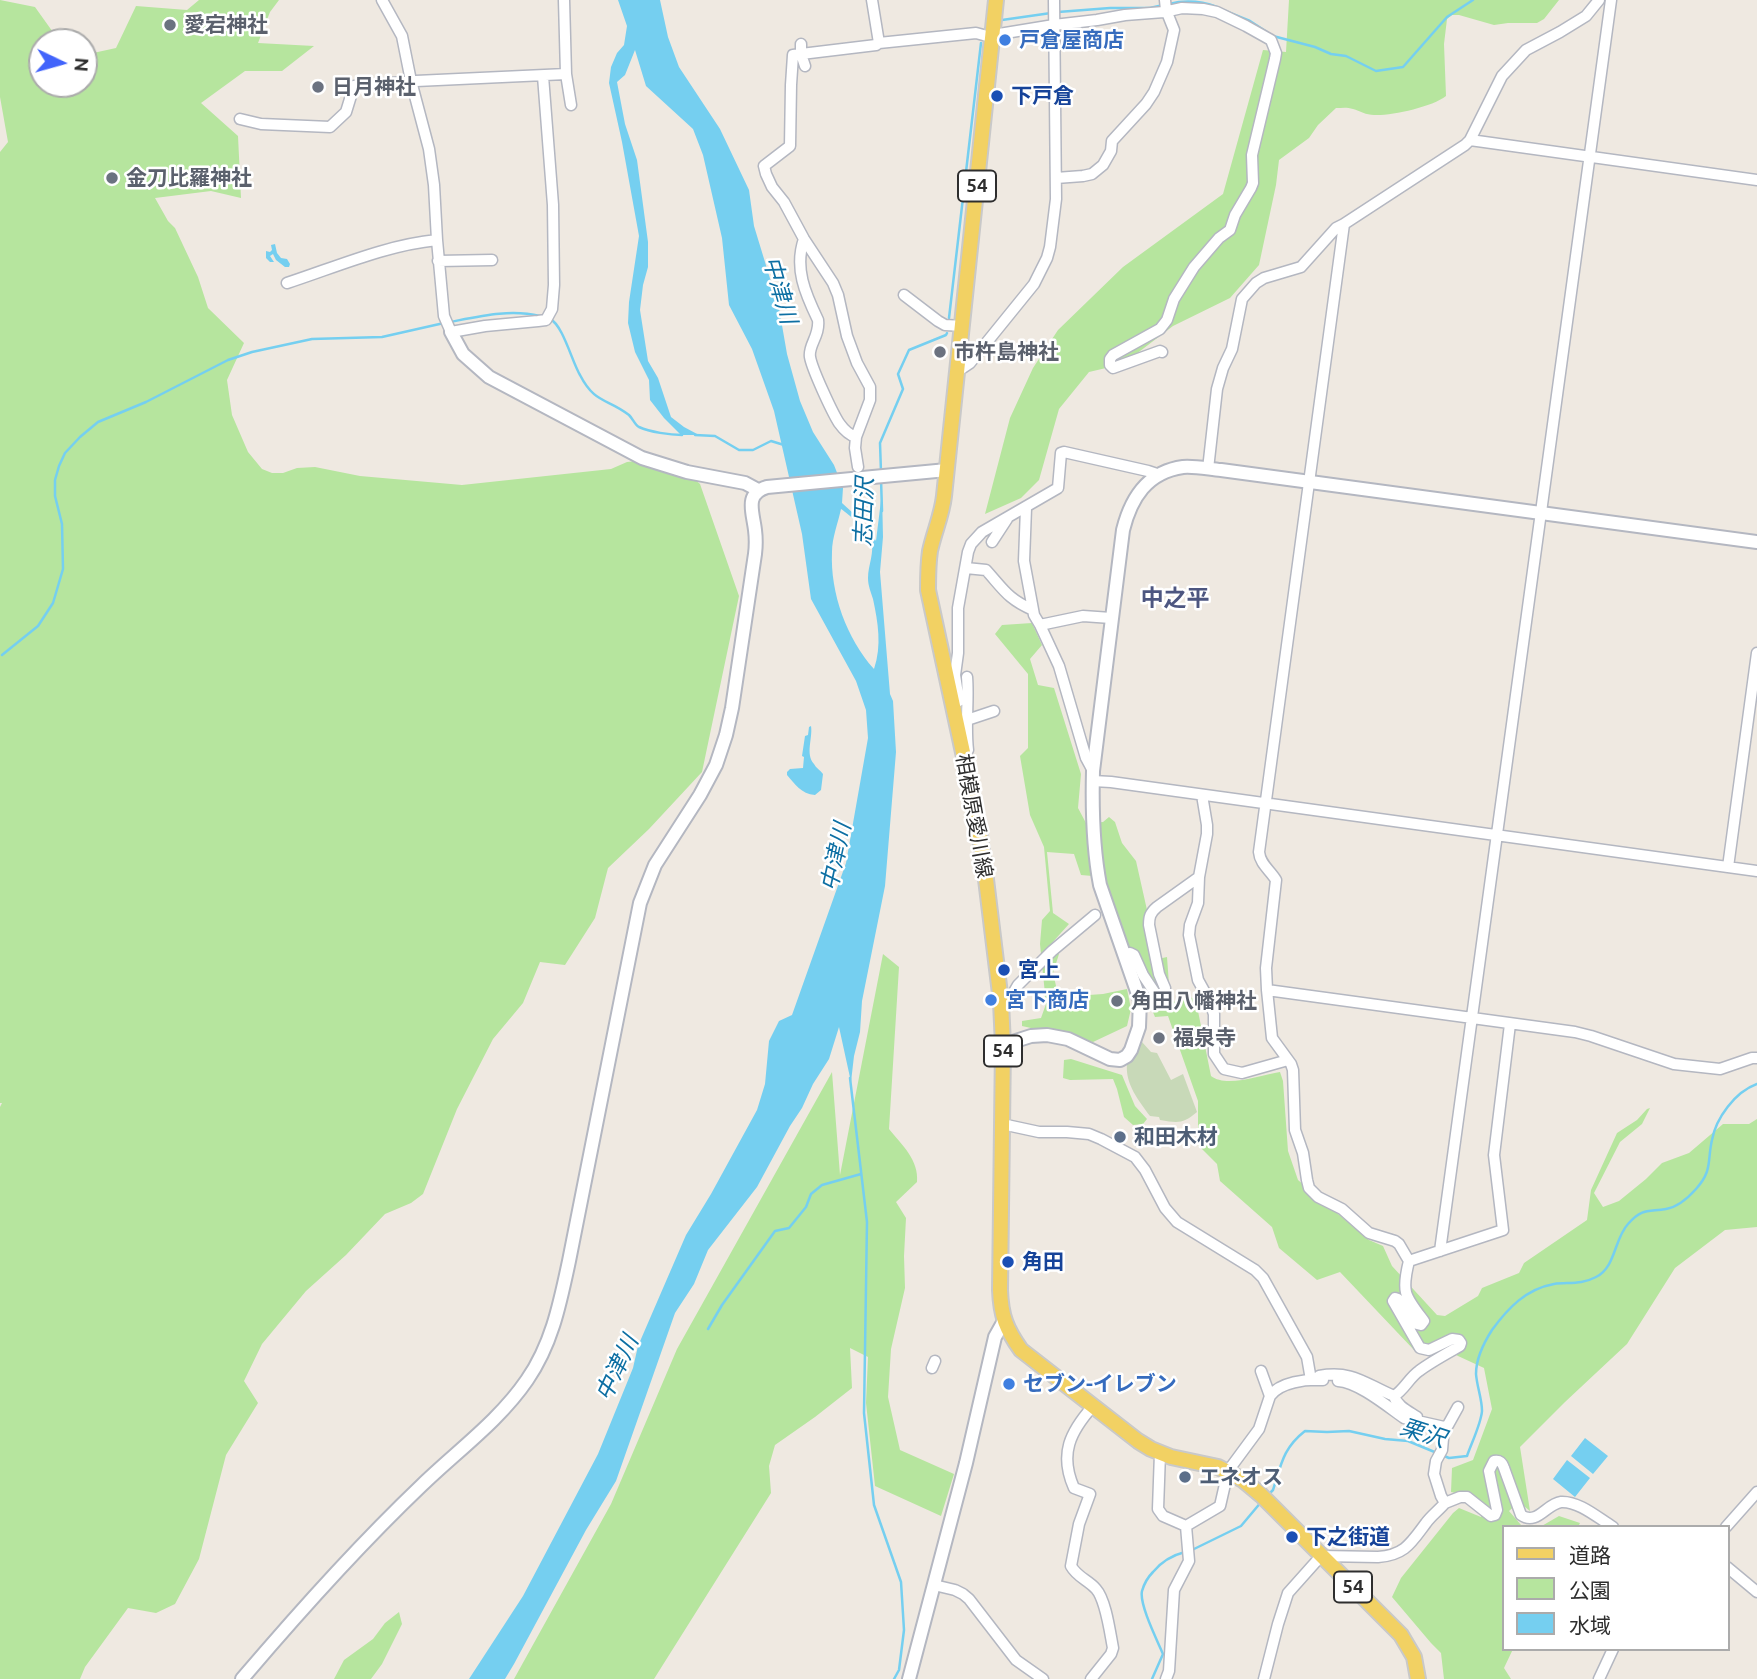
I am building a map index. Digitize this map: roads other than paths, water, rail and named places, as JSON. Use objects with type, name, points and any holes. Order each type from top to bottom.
[{"type":"main road","name":"相模原愛川線","points":[[996,0],[958,371],[940,471],[942,509],[930,552],[928,590],[975,807],[1001,1002],[1003,1045],[1000,1290],[1004,1321],[1021,1350],[1138,1441],[1160,1453],[1209,1464],[1243,1480],[1401,1635],[1414,1657],[1418,1679]]},
{"type":"street","points":[[382,0],[402,36],[429,149],[444,316],[463,354],[489,377],[642,458],[687,472],[763,488],[940,471]]},
{"type":"street","points":[[564,0],[566,74],[571,105]]},
{"type":"street","points":[[872,0],[879,43]]},
{"type":"street","points":[[1208,469],[1217,389],[1232,349],[1242,299],[1264,278],[1301,268],[1336,228],[1465,145],[1509,67],[1526,50],[1586,16],[1599,0]]},
{"type":"street","points":[[1440,1251],[1611,0]]},
{"type":"street","points":[[958,371],[970,363],[990,341],[1030,290],[1050,247],[1056,199],[1054,3]]},
{"type":"street","points":[[1056,178],[1092,174],[1103,165],[1111,151],[1112,141],[1150,98],[1167,62],[1174,30],[1166,7]]},
{"type":"street","points":[[858,467],[856,437],[870,400],[870,387],[857,363],[833,283],[766,174],[765,166],[790,146],[793,55],[801,49],[876,45],[976,33],[987,36],[1054,22],[1097,20],[1166,7],[1217,12],[1271,40],[1276,53],[1252,155],[1253,183],[1235,215],[1233,225],[1194,267],[1174,299],[1160,329],[1114,355],[1110,359],[1110,365],[1113,368],[1162,352]]},
{"type":"street","points":[[801,49],[804,66]]},
{"type":"street","points":[[240,119],[261,124],[330,127],[346,112],[354,86],[566,74]]},
{"type":"street","points":[[451,332],[546,320],[552,309],[553,205],[543,76]]},
{"type":"street","points":[[1470,140],[1757,180]]},
{"type":"street","points":[[1343,224],[1259,858],[1276,880],[1266,968],[1272,1038],[1293,1070],[1295,1130],[1303,1153],[1309,1188],[1318,1197],[1342,1209],[1369,1233],[1399,1244],[1409,1261],[1405,1291],[1424,1321],[1423,1324],[1417,1324],[1398,1299],[1393,1301],[1420,1348],[1429,1350],[1452,1339],[1459,1339],[1461,1343],[1419,1370],[1399,1394],[1394,1396]]},
{"type":"street","points":[[804,239],[799,258],[800,271],[819,326],[810,356],[816,375],[840,424],[849,435],[856,437]]},
{"type":"street","points":[[287,283],[390,249],[415,242],[437,240]]},
{"type":"street","points":[[438,261],[487,258]]},
{"type":"street","points":[[905,295],[945,325],[963,327]]},
{"type":"street","points":[[952,705],[959,701],[955,675],[958,608],[968,552],[975,538],[1058,488],[1061,453],[1160,475]]},
{"type":"street","points":[[1003,1045],[1031,1036],[1047,1035],[1068,1039],[1110,1059],[1119,1060],[1127,1056],[1135,1042],[1140,1012],[1138,991],[1107,908],[1098,872],[1093,776],[1122,530],[1127,512],[1138,493],[1165,471],[1185,467],[1208,469],[1757,542]]},
{"type":"street","points":[[242,1679],[351,1556],[506,1406],[527,1380],[549,1338],[557,1317],[569,1261],[640,903],[655,865],[716,765],[726,735],[755,554],[756,536],[751,507],[754,493],[763,488]]},
{"type":"street","points":[[1026,508],[1024,561],[1033,610],[1059,666],[1093,776]]},
{"type":"street","points":[[992,542],[1007,519]]},
{"type":"street","points":[[966,568],[986,570],[1016,603],[1033,610]]},
{"type":"street","points":[[1040,625],[1083,616],[1111,618]]},
{"type":"street","points":[[1728,867],[1757,653]]},
{"type":"street","points":[[963,755],[969,752],[967,677]]},
{"type":"street","points":[[967,720],[994,711]]},
{"type":"street","points":[[1093,776],[1111,782],[1757,871]]},
{"type":"street","points":[[1202,795],[1207,825],[1198,903],[1189,934],[1198,980],[1214,1014],[1214,1054],[1224,1069],[1242,1073],[1288,1060]]},
{"type":"street","points":[[1125,955],[1130,953],[1134,956],[1152,990],[1157,996],[1161,996],[1165,988],[1159,974],[1149,918],[1157,907],[1199,877]]},
{"type":"street","points":[[1001,1002],[1011,997],[1018,985],[1052,951],[1095,915]]},
{"type":"street","points":[[1267,990],[1591,1036],[1674,1064],[1720,1069],[1757,1058]]},
{"type":"street","points":[[1409,1261],[1503,1230],[1493,1155],[1510,1024]]},
{"type":"street","points":[[1002,1124],[1039,1132],[1089,1134],[1135,1157],[1165,1208],[1177,1222],[1255,1270],[1263,1278],[1307,1357],[1314,1380]]},
{"type":"street","points":[[909,1679],[995,1337],[1004,1321]]},
{"type":"street","points":[[1261,1371],[1269,1396]]},
{"type":"street","points":[[1314,1380],[1326,1375],[1355,1377],[1394,1396],[1405,1410],[1417,1417],[1417,1422]]},
{"type":"street","points":[[1186,1526],[1220,1506],[1228,1471],[1259,1429],[1269,1396],[1280,1387],[1314,1380],[1347,1382],[1404,1418],[1444,1427],[1448,1425],[1458,1407]]},
{"type":"street","points":[[1091,1679],[1113,1648],[1102,1598],[1096,1589],[1075,1574],[1071,1566],[1079,1524],[1090,1494],[1074,1488],[1067,1452],[1076,1428],[1093,1406]]},
{"type":"street","points":[[1444,1427],[1442,1450],[1436,1461],[1434,1474],[1445,1503]]},
{"type":"street","points":[[1160,1453],[1158,1509],[1163,1516],[1186,1526]]},
{"type":"street","points":[[1265,1679],[1288,1593],[1321,1556],[1392,1555],[1412,1543],[1427,1521],[1445,1503],[1460,1497],[1467,1497],[1491,1516],[1494,1515],[1497,1510],[1489,1471],[1494,1461],[1502,1462],[1521,1514],[1526,1518],[1532,1518],[1553,1504],[1563,1502],[1571,1503],[1609,1525]]},
{"type":"street","points":[[1728,1525],[1757,1492]]},
{"type":"street","points":[[1166,1679],[1174,1590],[1189,1561],[1186,1526]]},
{"type":"street","points":[[1729,1569],[1757,1592]]},
{"type":"street","points":[[934,1585],[963,1594],[969,1599],[1016,1660],[1043,1679]]},
{"type":"street","points":[[1599,1679],[1612,1651]]},
{"type":"water","points":[[618,0],[660,0],[668,37],[679,67],[720,129],[749,190],[754,226],[779,308],[787,354],[800,401],[813,432],[834,465],[843,488],[842,503],[865,525],[876,541],[882,492],[883,537],[880,572],[896,752],[885,886],[862,1001],[860,1032],[851,1082],[839,1027],[829,1059],[757,1187],[708,1250],[694,1284],[675,1313],[616,1481],[586,1530],[514,1664],[505,1679],[469,1679],[523,1596],[598,1454],[633,1368],[638,1346],[686,1235],[757,1110],[765,1084],[769,1041],[779,1021],[792,1015],[846,863],[868,738],[866,710],[856,681],[811,599],[802,534],[774,411],[752,349],[729,305],[722,238],[703,155],[693,129],[646,86],[635,50],[625,75],[617,82],[625,124],[637,160],[648,242],[648,267],[640,310],[648,361],[658,378],[671,417],[699,435],[681,435],[650,400],[649,380],[635,352],[628,323],[639,236],[609,83],[611,67],[624,45],[627,26]],"holes":[[[841,509],[858,523],[871,540],[868,581],[879,643],[874,669],[848,630],[837,599],[832,552]]]},
{"type":"water","points":[[275,244],[277,253],[281,258],[287,259],[289,267],[276,260],[273,254],[270,256],[274,262],[266,258],[266,251],[270,252],[271,245]]},
{"type":"water","points":[[811,726],[811,760],[823,774],[821,790],[815,795],[802,791],[787,775],[790,769],[803,768],[805,736]]},
{"type":"water","points":[[1585,1438],[1608,1456],[1593,1474],[1571,1456]]},
{"type":"water","points":[[1567,1460],[1590,1478],[1575,1497],[1553,1479]]},
{"type":"waterway","points":[[1273,36],[1346,56],[1376,71],[1403,67],[1447,17],[1473,0]]},
{"type":"waterway","name":"志田沢","points":[[1169,4],[1193,2],[1217,7]]},
{"type":"waterway","name":"志田沢","points":[[1058,12],[1150,8],[1163,5]]},
{"type":"waterway","points":[[1223,10],[1250,21],[1267,32]]},
{"type":"waterway","name":"志田沢","points":[[1002,20],[1051,13]]},
{"type":"waterway","name":"志田沢","points":[[949,318],[981,43]]},
{"type":"waterway","points":[[450,322],[507,313],[540,316]]},
{"type":"waterway","points":[[550,319],[559,328],[577,369],[596,396],[629,415],[639,427],[682,435]]},
{"type":"waterway","points":[[2,655],[38,626],[53,603],[63,569],[62,524],[55,496],[55,480],[65,453],[98,422],[146,402],[228,360],[252,352],[312,339],[382,337],[444,323]]},
{"type":"waterway","name":"志田沢","points":[[881,472],[880,443],[903,389],[898,374],[909,350],[947,333]]},
{"type":"waterway","points":[[695,435],[715,436],[739,450],[753,450],[771,441],[784,445]]},
{"type":"waterway","name":"志田沢","points":[[881,479],[882,511]]},
{"type":"waterway","points":[[850,1078],[867,1222],[864,1413],[874,1505],[901,1582],[904,1630],[899,1670],[894,1679]]},
{"type":"waterway","name":"栗沢","points":[[1269,1494],[1273,1490],[1287,1451],[1305,1431],[1349,1431],[1408,1441],[1449,1458],[1467,1456],[1482,1411],[1476,1374],[1477,1362],[1498,1322],[1511,1307],[1535,1290],[1596,1277],[1607,1267],[1623,1230],[1637,1215],[1675,1206],[1690,1196],[1705,1176],[1714,1132],[1722,1115],[1734,1099],[1757,1084]]},
{"type":"waterway","points":[[708,1329],[775,1231],[789,1228],[806,1207],[811,1194],[822,1185],[861,1174]]},
{"type":"waterway","name":"栗沢","points":[[1192,1550],[1241,1526],[1262,1501]]},
{"type":"waterway","name":"栗沢","points":[[1152,1679],[1163,1654],[1146,1613],[1142,1591],[1148,1578],[1160,1565],[1185,1552]]},
{"type":"place","name":"愛宕神社","points":[[170,25]]},
{"type":"place","name":"戸倉屋商店","points":[[1005,40]]},
{"type":"place","name":"日月神社","points":[[318,87]]},
{"type":"place","name":"下戸倉","points":[[997,96]]},
{"type":"place","name":"金刀比羅神社","points":[[112,178]]},
{"type":"place","name":"市杵島神社","points":[[940,352]]},
{"type":"place","name":"宮上","points":[[1004,970]]},
{"type":"place","name":"宮下商店","points":[[991,1000]]},
{"type":"place","name":"角田八幡神社","points":[[1117,1001]]},
{"type":"place","name":"福泉寺","points":[[1159,1038]]},
{"type":"place","name":"和田木材","points":[[1120,1137]]},
{"type":"place","name":"角田","points":[[1008,1262]]},
{"type":"place","name":"セブン-イレブン","points":[[1009,1384]]},
{"type":"place","name":"エネオス","points":[[1185,1477]]},
{"type":"place","name":"下之街道","points":[[1292,1537]]},
{"type":"district","name":"中之平","points":[[1175,598]]},
{"type":"water label","name":"中津川","points":[[780,290]]},
{"type":"water label","name":"中津川","points":[[836,857]]},
{"type":"water label","name":"中津川","points":[[617,1368]]}]
